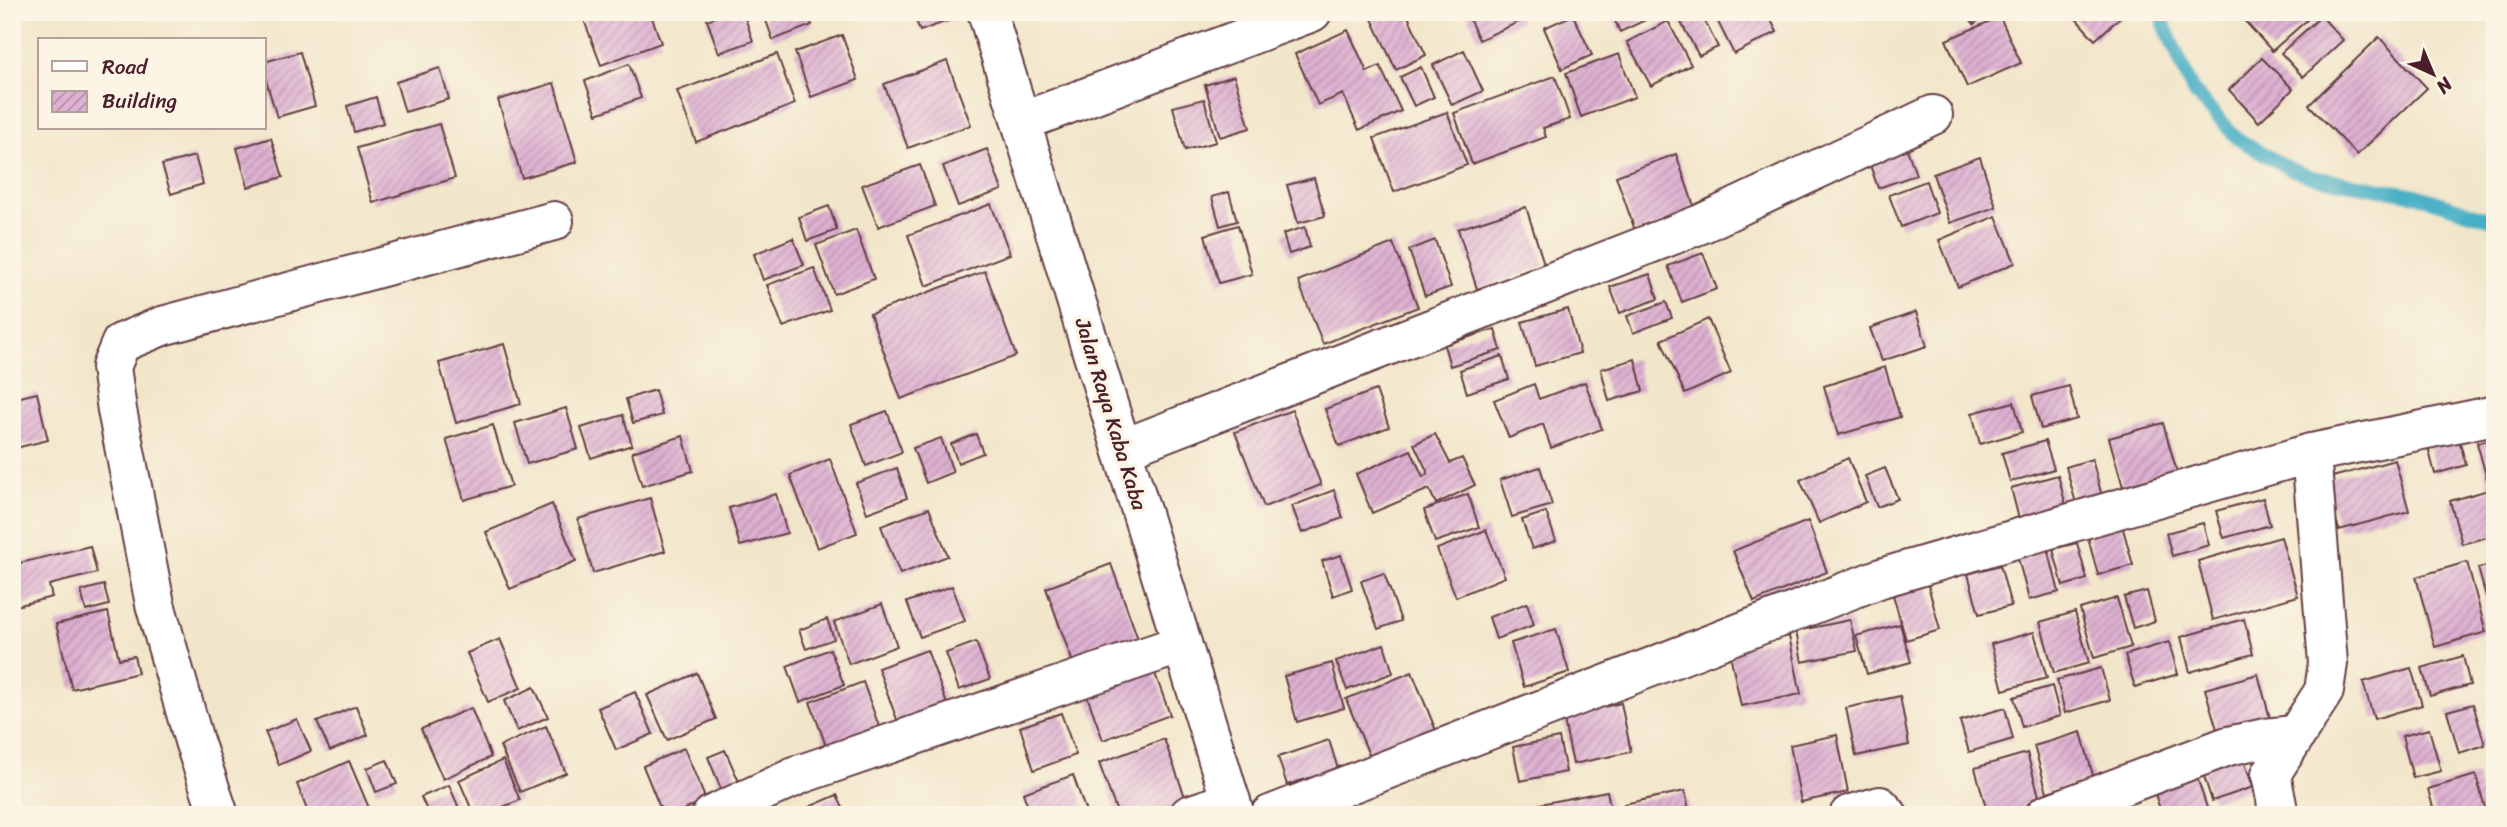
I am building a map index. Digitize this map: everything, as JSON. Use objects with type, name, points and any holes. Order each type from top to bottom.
[{"type":"street","name":"Jalan Raya Kaba Kaba","points":[[988,12],[1233,808]]},
{"type":"street","points":[[1021,122],[1312,12]]},
{"type":"street","points":[[1122,449],[1702,224],[1933,115]]},
{"type":"street","points":[[219,815],[194,741],[155,604],[111,367],[121,343],[162,326],[554,221]]},
{"type":"street","points":[[1270,815],[1881,578],[2311,453],[2495,415]]},
{"type":"street","points":[[2279,815],[2271,774],[2324,691],[2328,663],[2311,453]]},
{"type":"street","points":[[712,815],[801,774],[1182,644]]},
{"type":"street","points":[[2045,815],[2228,746],[2294,735]]},
{"type":"street","points":[[1849,815],[1882,806],[1888,815]]},
{"type":"street","points":[[1189,815],[1233,808]]},
{"type":"building","points":[[581,12],[650,12],[661,43],[601,65]]},
{"type":"building","points":[[728,12],[743,12],[753,41],[719,53],[707,20]]},
{"type":"building","points":[[763,12],[807,12],[812,25],[773,40]]},
{"type":"building","points":[[913,12],[963,12],[964,15],[920,31]]},
{"type":"building","points":[[1387,12],[1406,12],[1426,55],[1396,70],[1372,19]]},
{"type":"building","points":[[1466,12],[1517,12],[1521,21],[1479,40]]},
{"type":"building","points":[[1611,12],[1657,12],[1658,14],[1620,32]]},
{"type":"building","points":[[1683,12],[1700,12],[1718,47],[1699,56],[1677,15]]},
{"type":"building","points":[[1713,12],[1767,12],[1777,32],[1734,54]]},
{"type":"building","points":[[1965,12],[1990,12],[1974,24]]},
{"type":"building","points":[[2070,12],[2126,12],[2095,40]]},
{"type":"building","points":[[2253,12],[2316,12],[2272,51],[2244,20]]},
{"type":"building","points":[[1573,15],[1592,55],[1562,69],[1544,28]]},
{"type":"building","points":[[2321,16],[2343,40],[2303,77],[2281,53]]},
{"type":"building","points":[[2000,17],[2021,63],[1967,87],[1946,40]]},
{"type":"building","points":[[1668,21],[1691,65],[1651,86],[1627,42]]},
{"type":"building","points":[[1348,30],[1367,72],[1380,66],[1401,111],[1359,130],[1343,94],[1318,105],[1295,54]]},
{"type":"building","points":[[842,35],[858,80],[811,97],[795,52]]},
{"type":"building","points":[[2379,37],[2427,88],[2357,155],[2309,105]]},
{"type":"building","points":[[1464,50],[1483,91],[1452,105],[1433,65]]},
{"type":"building","points":[[300,52],[315,106],[277,117],[266,81],[266,61]]},
{"type":"building","points":[[777,54],[795,104],[696,142],[677,91]]},
{"type":"building","points":[[1619,54],[1635,97],[1581,117],[1566,73]]},
{"type":"building","points":[[2262,58],[2293,89],[2259,122],[2229,90]]},
{"type":"building","points":[[947,61],[971,125],[908,148],[884,84]]},
{"type":"building","points":[[629,64],[641,98],[597,114],[585,81]]},
{"type":"building","points":[[1421,67],[1434,97],[1414,106],[1400,77]]},
{"type":"building","points":[[440,68],[449,99],[405,112],[396,82]]},
{"type":"building","points":[[1234,76],[1250,128],[1220,137],[1205,85]]},
{"type":"building","points":[[1555,76],[1570,119],[1543,128],[1546,137],[1472,164],[1454,113]]},
{"type":"building","points":[[554,83],[577,162],[522,178],[498,100]]},
{"type":"building","points":[[376,97],[383,123],[354,132],[347,106]]},
{"type":"building","points":[[1204,99],[1216,142],[1185,150],[1173,107]]},
{"type":"building","points":[[1447,112],[1467,165],[1394,192],[1374,138]]},
{"type":"building","points":[[439,124],[455,178],[373,203],[357,148]]},
{"type":"building","points":[[271,138],[283,177],[248,187],[237,148]]},
{"type":"building","points":[[1906,146],[1916,175],[1878,188],[1868,159]]},
{"type":"building","points":[[987,149],[1002,190],[958,206],[943,166]]},
{"type":"building","points":[[1676,154],[1696,212],[1636,233],[1616,176]]},
{"type":"building","points":[[195,156],[203,184],[171,194],[162,165]]},
{"type":"building","points":[[1980,157],[1996,207],[1950,223],[1933,174]]},
{"type":"building","points":[[920,165],[935,206],[878,227],[862,185]]},
{"type":"building","points":[[1314,178],[1325,216],[1298,223],[1287,185]]},
{"type":"building","points":[[1926,181],[1937,213],[1901,227],[1889,195]]},
{"type":"building","points":[[1229,192],[1237,221],[1220,226],[1212,197]]},
{"type":"building","points":[[991,204],[1010,254],[926,286],[908,235]]},
{"type":"building","points":[[829,206],[837,230],[807,241],[799,217]]},
{"type":"building","points":[[1526,207],[1545,267],[1477,289],[1458,229]]},
{"type":"building","points":[[1996,216],[2015,263],[1958,287],[1939,240]]},
{"type":"building","points":[[1238,225],[1252,274],[1219,283],[1205,235]]},
{"type":"building","points":[[1305,227],[1310,247],[1289,254],[1283,234]]},
{"type":"building","points":[[856,230],[874,279],[834,294],[816,245]]},
{"type":"building","points":[[793,238],[804,265],[763,280],[754,254]]},
{"type":"building","points":[[1435,240],[1451,287],[1425,296],[1409,250]]},
{"type":"building","points":[[1393,243],[1418,307],[1323,344],[1298,281]]},
{"type":"building","points":[[1703,253],[1717,289],[1682,302],[1668,266]]},
{"type":"building","points":[[814,268],[830,310],[783,327],[767,285]]},
{"type":"building","points":[[985,271],[1016,356],[901,399],[870,314]]},
{"type":"building","points":[[1650,274],[1658,299],[1620,313],[1610,287]]},
{"type":"building","points":[[1666,302],[1672,318],[1633,333],[1627,316]]},
{"type":"building","points":[[1568,309],[1580,353],[1535,366],[1522,322]]},
{"type":"building","points":[[1916,312],[1927,346],[1882,361],[1870,328]]},
{"type":"building","points":[[1708,319],[1731,373],[1685,394],[1661,340]]},
{"type":"building","points":[[1495,329],[1501,350],[1450,366],[1444,345]]},
{"type":"building","points":[[504,344],[521,404],[456,423],[439,363]]},
{"type":"building","points":[[1502,356],[1509,379],[1467,393],[1460,370]]},
{"type":"building","points":[[1635,359],[1643,391],[1609,401],[1601,369]]},
{"type":"building","points":[[1885,367],[1900,417],[1838,435],[1824,386]]},
{"type":"building","points":[[1585,382],[1602,429],[1551,448],[1543,424],[1509,438],[1494,400],[1534,384],[1539,399]]},
{"type":"building","points":[[2069,386],[2077,419],[2041,429],[2032,396]]},
{"type":"building","points":[[655,390],[662,415],[633,423],[626,399]]},
{"type":"building","points":[[1376,390],[1389,427],[1339,446],[1325,409]]},
{"type":"building","points":[[37,393],[48,440],[12,449],[12,399]]},
{"type":"building","points":[[2014,402],[2022,432],[1980,444],[1972,413]]},
{"type":"building","points":[[566,408],[578,449],[527,464],[515,423]]},
{"type":"building","points":[[1292,410],[1321,485],[1264,507],[1235,432]]},
{"type":"building","points":[[887,411],[902,452],[866,466],[851,424]]},
{"type":"building","points":[[623,415],[632,445],[591,458],[581,428]]},
{"type":"building","points":[[2163,423],[2177,472],[2123,487],[2109,438]]},
{"type":"building","points":[[493,425],[511,486],[464,500],[446,439]]},
{"type":"building","points":[[976,434],[983,453],[958,463],[951,444]]},
{"type":"building","points":[[1435,434],[1450,463],[1462,458],[1475,485],[1436,504],[1429,489],[1372,513],[1356,474],[1411,450],[1423,477],[1428,473],[1414,444]]},
{"type":"building","points":[[683,436],[693,471],[642,486],[632,452]]},
{"type":"building","points":[[941,438],[953,472],[926,483],[913,448]]},
{"type":"building","points":[[2495,438],[2495,485],[2489,486],[2477,443]]},
{"type":"building","points":[[2459,439],[2466,465],[2435,474],[2428,447]]},
{"type":"building","points":[[2045,441],[2054,469],[2010,482],[2002,453]]},
{"type":"building","points":[[1848,458],[1866,502],[1819,523],[1800,480]]},
{"type":"building","points":[[830,459],[857,533],[817,548],[790,475]]},
{"type":"building","points":[[2092,459],[2103,500],[2077,507],[2066,467]]},
{"type":"building","points":[[2395,460],[2409,511],[2339,530],[2325,479]]},
{"type":"building","points":[[1540,467],[1552,505],[1512,517],[1500,480]]},
{"type":"building","points":[[897,468],[907,498],[867,513],[856,483]]},
{"type":"building","points":[[1885,468],[1898,499],[1877,507],[1865,476]]},
{"type":"building","points":[[2058,475],[2066,506],[2019,519],[2011,488]]},
{"type":"building","points":[[2495,488],[2495,535],[2462,544],[2450,501]]},
{"type":"building","points":[[1334,490],[1343,518],[1302,533],[1292,506]]},
{"type":"building","points":[[776,494],[787,533],[740,546],[729,508]]},
{"type":"building","points":[[1468,494],[1479,527],[1435,542],[1424,510]]},
{"type":"building","points":[[650,498],[665,551],[593,573],[578,519]]},
{"type":"building","points":[[2263,498],[2270,525],[2224,538],[2216,511]]},
{"type":"building","points":[[552,504],[576,561],[510,589],[486,532]]},
{"type":"building","points":[[929,508],[948,556],[900,574],[881,526]]},
{"type":"building","points":[[1546,512],[1556,541],[1532,549],[1522,520]]},
{"type":"building","points":[[1808,521],[1827,572],[1754,602],[1733,551]]},
{"type":"building","points":[[2203,523],[2209,545],[2172,556],[2166,533]]},
{"type":"building","points":[[2122,525],[2133,565],[2098,575],[2087,534]]},
{"type":"building","points":[[1486,530],[1505,577],[1456,597],[1437,549]]},
{"type":"building","points":[[2281,537],[2298,596],[2213,620],[2198,561]]},
{"type":"building","points":[[2077,543],[2087,579],[2063,586],[2053,549]]},
{"type":"building","points":[[90,546],[97,573],[49,585],[52,597],[12,607],[12,565]]},
{"type":"building","points":[[2048,549],[2059,592],[2029,600],[2018,558]]},
{"type":"building","points":[[1341,555],[1352,589],[1333,596],[1322,561]]},
{"type":"building","points":[[2467,562],[2486,632],[2435,647],[2416,577]]},
{"type":"building","points":[[1111,564],[1138,639],[1073,663],[1046,588]]},
{"type":"building","points":[[2495,564],[2495,625],[2494,625],[2478,568]]},
{"type":"building","points":[[2000,565],[2011,606],[1979,614],[1968,574]]},
{"type":"building","points":[[1384,573],[1401,621],[1378,629],[1361,581]]},
{"type":"building","points":[[104,585],[109,605],[86,611],[81,591]]},
{"type":"building","points":[[1928,585],[1940,630],[1906,640],[1893,595]]},
{"type":"building","points":[[952,586],[965,621],[920,637],[907,602]]},
{"type":"building","points":[[2147,591],[2155,621],[2133,628],[2124,597]]},
{"type":"building","points":[[2117,598],[2131,647],[2094,658],[2080,609]]},
{"type":"building","points":[[1527,603],[1534,625],[1496,639],[1489,617]]},
{"type":"building","points":[[882,604],[897,646],[849,664],[834,622]]},
{"type":"building","points":[[108,612],[119,659],[134,656],[138,673],[72,689],[56,624]]},
{"type":"building","points":[[2075,612],[2089,663],[2054,673],[2040,622]]},
{"type":"building","points":[[827,619],[834,639],[806,649],[799,630]]},
{"type":"building","points":[[2244,619],[2253,654],[2190,672],[2181,637]]},
{"type":"building","points":[[1850,620],[1857,651],[1802,662],[1796,631]]},
{"type":"building","points":[[1900,624],[1911,662],[1867,674],[1856,636]]},
{"type":"building","points":[[1556,629],[1569,672],[1524,687],[1511,643]]},
{"type":"building","points":[[2034,632],[2047,678],[2003,690],[1991,644]]},
{"type":"building","points":[[1789,636],[1801,694],[1741,706],[1729,649]]},
{"type":"building","points":[[500,639],[521,688],[488,702],[467,653]]},
{"type":"building","points":[[976,642],[990,679],[959,690],[946,653]]},
{"type":"building","points":[[2169,642],[2178,674],[2135,687],[2125,655]]},
{"type":"building","points":[[1384,644],[1393,673],[1347,690],[1336,661]]},
{"type":"building","points":[[830,649],[844,685],[800,702],[787,666]]},
{"type":"building","points":[[927,650],[951,715],[902,733],[878,668]]},
{"type":"building","points":[[2463,656],[2470,685],[2430,696],[2422,668]]},
{"type":"building","points":[[1332,663],[1344,708],[1297,722],[1284,676]]},
{"type":"building","points":[[1153,668],[1170,715],[1103,740],[1086,693]]},
{"type":"building","points":[[2101,668],[2110,700],[2065,713],[2057,680]]},
{"type":"building","points":[[2411,668],[2422,705],[2374,719],[2363,682]]},
{"type":"building","points":[[1412,672],[1437,733],[1371,760],[1346,699]]},
{"type":"building","points":[[697,673],[716,719],[667,740],[647,695]]},
{"type":"building","points":[[2258,674],[2271,722],[2219,736],[2205,689]]},
{"type":"building","points":[[863,682],[885,743],[832,762],[810,702]]},
{"type":"building","points":[[2052,686],[2060,716],[2022,727],[2014,697]]},
{"type":"building","points":[[534,687],[548,717],[517,731],[504,701]]},
{"type":"building","points":[[635,692],[653,734],[616,750],[598,708]]},
{"type":"building","points":[[1900,696],[1909,745],[1856,756],[1846,708]]},
{"type":"building","points":[[1621,703],[1631,752],[1573,764],[1563,716]]},
{"type":"building","points":[[2473,704],[2485,745],[2459,753],[2447,711]]},
{"type":"building","points":[[356,706],[368,735],[330,751],[317,722]]},
{"type":"building","points":[[471,708],[491,757],[443,779],[421,729]]},
{"type":"building","points":[[2005,708],[2013,739],[1969,752],[1960,721]]},
{"type":"building","points":[[1061,713],[1076,755],[1034,770],[1020,727]]},
{"type":"building","points":[[297,719],[311,751],[279,765],[265,732]]},
{"type":"building","points":[[546,726],[566,773],[520,792],[500,746]]},
{"type":"building","points":[[2429,729],[2441,771],[2413,778],[2402,736]]},
{"type":"building","points":[[2081,732],[2094,779],[2047,792],[2034,746]]},
{"type":"building","points":[[1837,735],[1848,792],[1801,802],[1790,745]]},
{"type":"building","points":[[1559,738],[1566,772],[1520,781],[1513,747]]},
{"type":"building","points":[[1164,739],[1188,805],[1161,815],[1118,815],[1099,763]]},
{"type":"building","points":[[1329,740],[1338,769],[1287,785],[1278,757]]},
{"type":"building","points":[[684,748],[706,800],[672,815],[663,815],[643,766]]},
{"type":"building","points":[[2240,748],[2253,787],[2212,801],[2199,761]]},
{"type":"building","points":[[725,750],[741,786],[723,794],[708,757]]},
{"type":"building","points":[[2027,753],[2043,810],[2027,815],[1988,815],[1975,768]]},
{"type":"building","points":[[387,760],[397,784],[376,792],[367,768]]},
{"type":"building","points":[[503,760],[520,800],[484,815],[474,815],[459,780]]},
{"type":"building","points":[[349,761],[372,815],[309,815],[297,784]]},
{"type":"building","points":[[2194,768],[2207,808],[2187,815],[2162,815],[2151,782]]},
{"type":"building","points":[[1073,775],[1087,815],[1031,815],[1023,793]]},
{"type":"building","points":[[2476,775],[2487,815],[2435,815],[2428,789]]},
{"type":"building","points":[[449,785],[462,815],[429,815],[421,797]]},
{"type":"building","points":[[1607,791],[1612,815],[1537,815],[1535,805]]},
{"type":"building","points":[[1685,791],[1690,815],[1627,815],[1624,804]]},
{"type":"building","points":[[837,795],[846,815],[804,815],[802,810]]},
{"type":"waterway","points":[[2162,12],[2164,24],[2193,91],[2238,139],[2288,168],[2312,177],[2416,195],[2495,221]]}]
